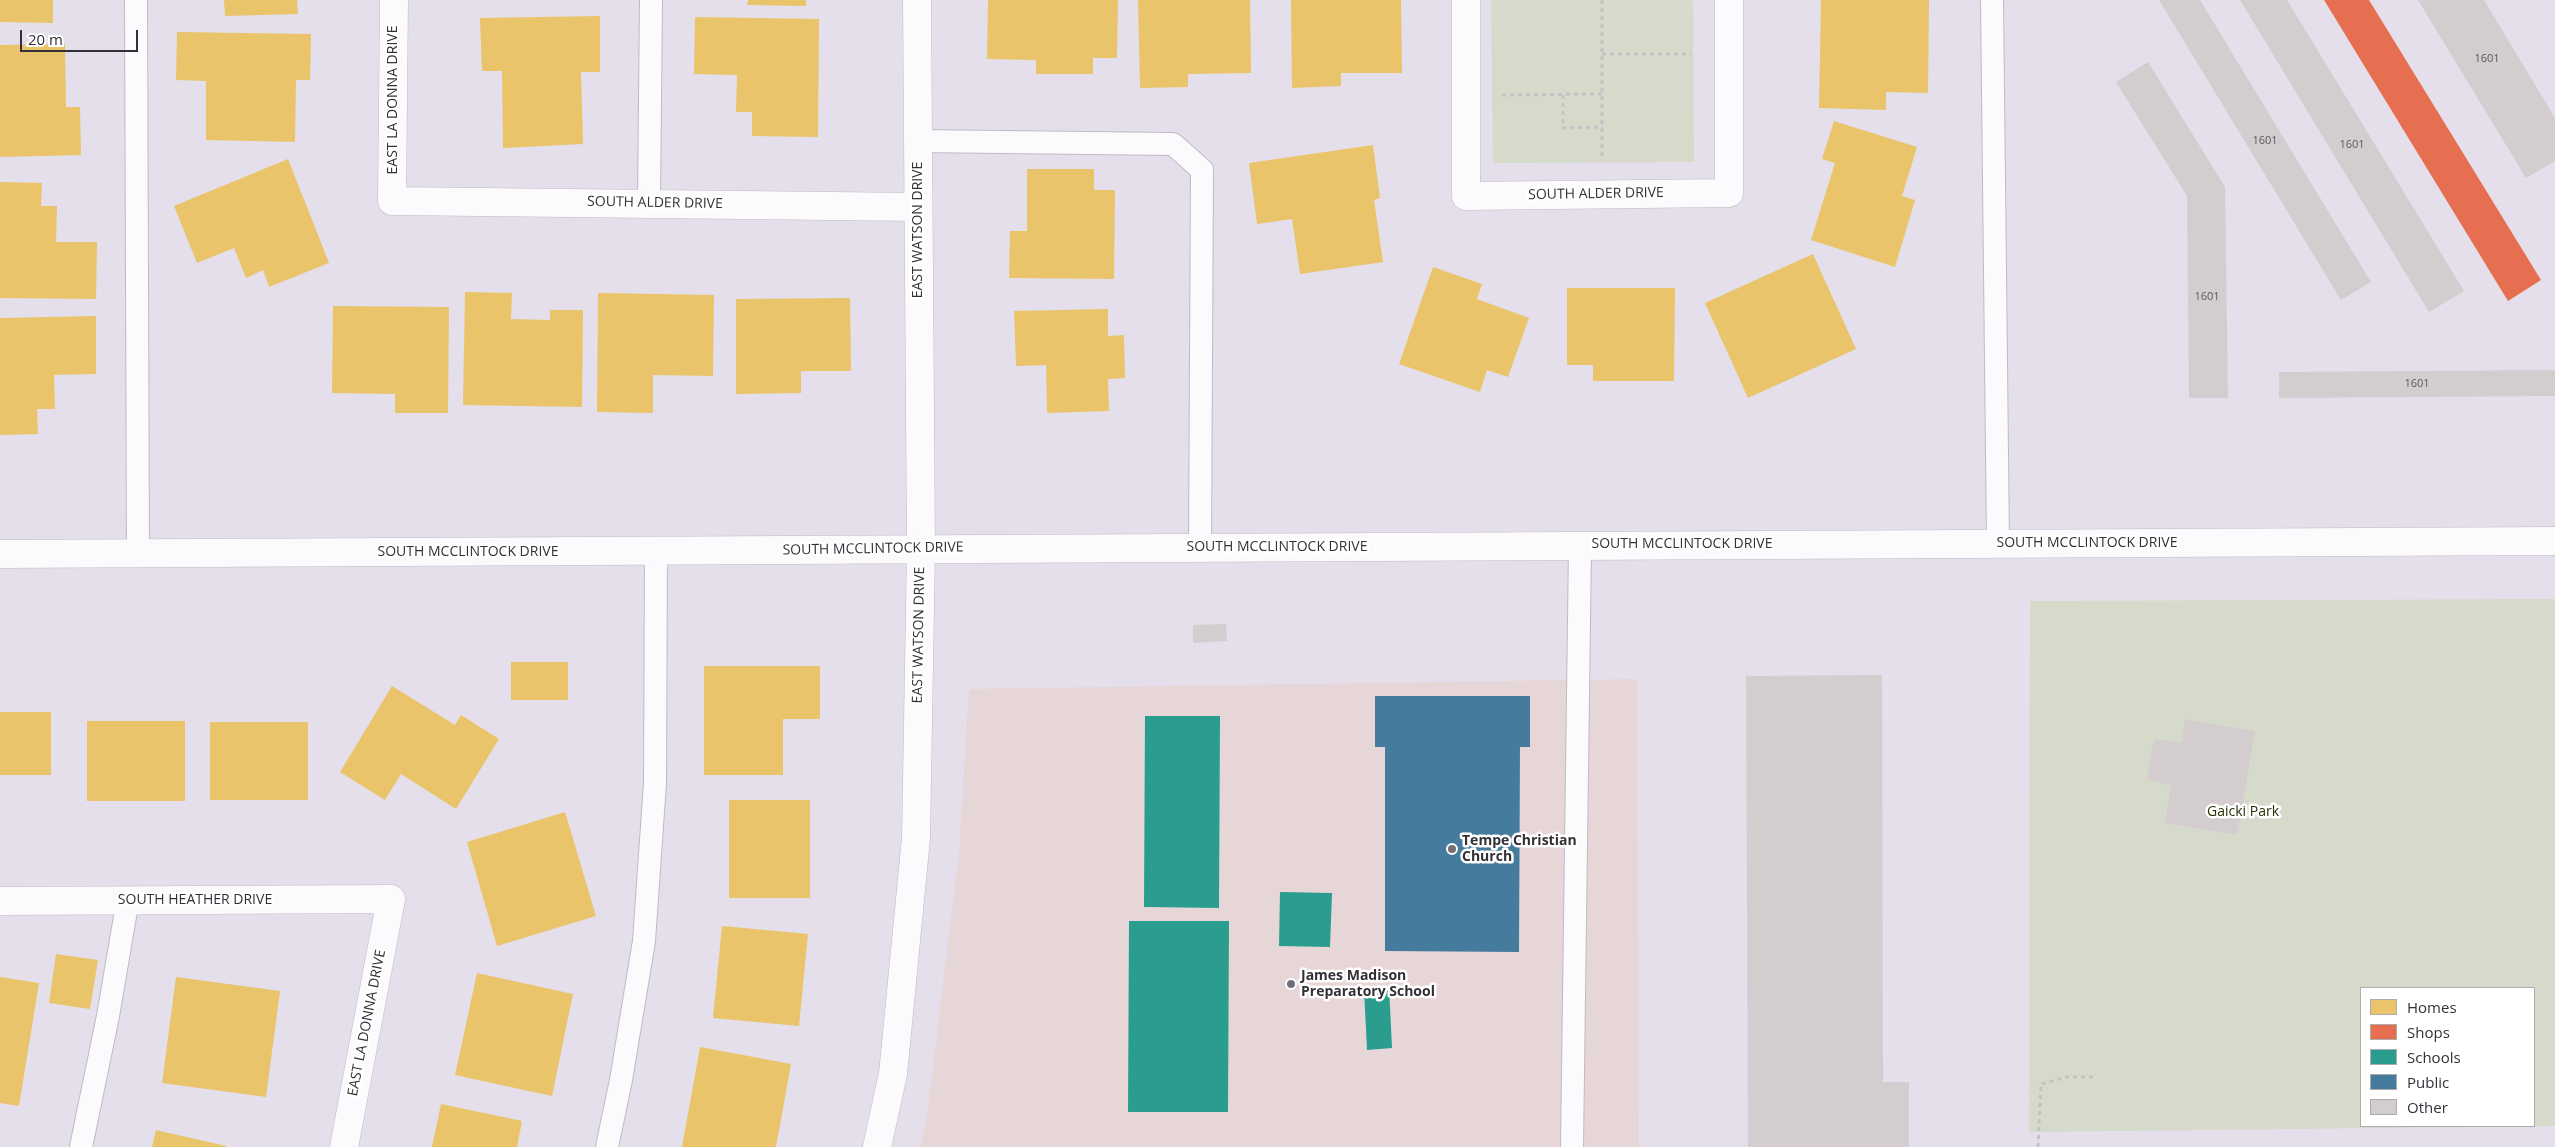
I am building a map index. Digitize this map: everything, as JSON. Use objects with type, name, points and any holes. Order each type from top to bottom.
[{"type":"street","name":"EAST LA DONNA DRIVE","points":[[392,201],[394,0]]},
{"type":"street","name":"EAST WATSON DRIVE","points":[[877,1147],[893,1074],[916,838],[921,549],[917,0]]},
{"type":"street","name":"SOUTH ALDER DRIVE","points":[[1466,0],[1466,196],[1729,193],[1729,0]]},
{"type":"street","name":"SOUTH ALDER DRIVE","points":[[392,201],[649,202],[918,207]]},
{"type":"street","name":"SOUTH MCCLINTOCK DRIVE","points":[[0,554],[2555,541]]},
{"type":"street","name":"EAST LA DONNA DRIVE","points":[[344,1147],[391,900]]},
{"type":"street","name":"SOUTH HEATHER DRIVE","points":[[0,901],[391,900]]},
{"type":"lane","points":[[136,0],[138,554]]},
{"type":"lane","points":[[649,202],[651,0]]},
{"type":"lane","points":[[1992,0],[1998,543]]},
{"type":"lane","points":[[918,141],[1173,144],[1202,170],[1200,547]]},
{"type":"lane","points":[[1572,1147],[1580,545]]},
{"type":"lane","points":[[607,1147],[621,1080],[644,941],[655,782],[656,550]]},
{"type":"lane","points":[[81,1147],[108,1016],[128,900]]},
{"type":"path","points":[[1602,0],[1602,195]]},
{"type":"path","points":[[1602,54],[1692,54]]},
{"type":"path","points":[[1502,95],[1602,94]]},
{"type":"path","points":[[1563,95],[1563,128],[1602,127]]},
{"type":"path","points":[[2038,1147],[2041,1084],[2067,1077],[2094,1077]]},
{"type":"shaded area","name":"James Madison Preparatory School","points":[[1637,679],[1639,1147],[921,1147],[927,1114],[959,854],[969,689]]},
{"type":"green space","points":[[1491,0],[1693,0],[1694,162],[1493,163]]},
{"type":"green space","name":"Gaicki Park","points":[[2555,599],[2555,1126],[2535,1126],[2535,987],[2360,987],[2360,1127],[2467,1127],[2029,1132],[2030,601]]},
{"type":"building: Homes","points":[[0,0],[53,0],[53,23],[0,22]]},
{"type":"building: Homes","points":[[224,0],[297,0],[298,14],[225,16]]},
{"type":"building: Homes","points":[[748,0],[806,0],[806,6],[747,5]]},
{"type":"building: Homes","points":[[988,0],[1118,0],[1117,58],[1093,58],[1093,74],[1036,74],[1036,60],[987,59]]},
{"type":"building: Homes","points":[[1138,0],[1250,0],[1251,73],[1188,74],[1188,87],[1140,88]]},
{"type":"building: Homes","points":[[1291,0],[1401,0],[1402,73],[1341,73],[1341,86],[1292,88]]},
{"type":"building: Homes","points":[[1821,0],[1929,0],[1928,93],[1886,92],[1886,110],[1819,108]]},
{"type":"building: Homes","points":[[600,16],[600,72],[581,72],[583,144],[503,148],[502,71],[482,71],[480,18]]},
{"type":"building: Homes","points":[[695,17],[819,19],[818,137],[752,136],[752,112],[736,112],[737,75],[694,74]]},
{"type":"building: Homes","points":[[177,32],[311,34],[310,80],[296,80],[295,142],[206,140],[206,81],[176,80]]},
{"type":"building: Homes","points":[[65,44],[66,107],[80,107],[81,155],[0,157],[0,45]]},
{"type":"building: Homes","points":[[1834,121],[1917,147],[1902,196],[1915,200],[1895,267],[1811,240],[1835,163],[1822,159]]},
{"type":"building: Homes","points":[[1373,145],[1380,198],[1374,200],[1383,262],[1300,274],[1292,219],[1257,224],[1249,163]]},
{"type":"building: Homes","points":[[288,159],[329,263],[269,287],[263,270],[246,278],[234,248],[197,263],[174,206]]},
{"type":"building: Homes","points":[[1027,169],[1094,169],[1094,190],[1115,190],[1114,279],[1009,278],[1010,231],[1027,231]]},
{"type":"building: Homes","points":[[0,182],[42,183],[41,206],[57,206],[56,242],[97,242],[96,299],[0,298]]},
{"type":"building: Homes","points":[[1813,254],[1856,349],[1748,398],[1705,303]]},
{"type":"building: Homes","points":[[1433,267],[1482,284],[1477,299],[1529,318],[1508,377],[1487,370],[1480,392],[1399,364]]},
{"type":"building: Homes","points":[[1567,288],[1675,288],[1674,381],[1593,381],[1593,365],[1567,365]]},
{"type":"building: Homes","points":[[465,292],[512,293],[511,319],[550,320],[550,310],[583,310],[582,407],[463,405]]},
{"type":"building: Homes","points":[[598,293],[714,295],[713,376],[653,375],[653,413],[597,412]]},
{"type":"building: Homes","points":[[850,298],[851,371],[801,371],[801,393],[736,394],[736,299]]},
{"type":"building: Homes","points":[[333,306],[449,307],[448,413],[395,413],[395,394],[332,393]]},
{"type":"building: Homes","points":[[1108,309],[1108,336],[1124,335],[1125,378],[1108,379],[1109,411],[1047,413],[1046,365],[1016,366],[1014,311]]},
{"type":"building: Homes","points":[[96,316],[96,374],[54,375],[55,409],[37,409],[38,434],[0,435],[0,318]]},
{"type":"building: Homes","points":[[511,662],[568,662],[568,700],[511,700]]},
{"type":"building: Homes","points":[[704,666],[820,666],[820,719],[783,719],[783,775],[704,775]]},
{"type":"building: Homes","points":[[392,686],[455,725],[461,715],[499,739],[456,809],[401,774],[385,800],[340,772]]},
{"type":"building: Homes","points":[[0,712],[51,712],[51,775],[0,775]]},
{"type":"building: Homes","points":[[87,721],[185,721],[185,801],[87,801]]},
{"type":"building: Homes","points":[[210,722],[308,722],[308,800],[210,800]]},
{"type":"building: Homes","points":[[729,800],[810,800],[810,898],[729,898]]},
{"type":"building: Homes","points":[[565,812],[596,916],[497,946],[467,842]]},
{"type":"building: Homes","points":[[722,926],[808,934],[799,1026],[713,1018]]},
{"type":"building: Homes","points":[[56,954],[98,960],[90,1009],[49,1003]]},
{"type":"building: Homes","points":[[477,973],[573,994],[552,1096],[455,1075]]},
{"type":"building: Homes","points":[[0,977],[39,983],[19,1106],[0,1103]]},
{"type":"building: Homes","points":[[176,977],[280,991],[266,1097],[162,1083]]},
{"type":"building: Homes","points":[[700,1047],[791,1064],[776,1147],[682,1147]]},
{"type":"building: Homes","points":[[441,1104],[522,1121],[517,1147],[432,1147]]},
{"type":"building: Homes","points":[[156,1130],[226,1146],[226,1147],[152,1147]]},
{"type":"building: Shops","points":[[2324,0],[2369,0],[2541,280],[2508,301]]},
{"type":"building: Schools","points":[[1145,716],[1220,716],[1219,908],[1144,907]]},
{"type":"building: Schools","points":[[1280,892],[1332,893],[1330,947],[1279,946]]},
{"type":"building: Schools","points":[[1129,921],[1229,921],[1228,1112],[1128,1112]]},
{"type":"building: Schools","points":[[1389,987],[1392,1048],[1367,1050],[1364,989]]},
{"type":"building: Public","name":"Tempe Christian Church","points":[[1375,696],[1530,696],[1530,747],[1520,747],[1519,952],[1385,951],[1385,747],[1375,747]]},
{"type":"building: Other","points":[[2159,0],[2200,0],[2371,282],[2341,300]]},
{"type":"building: Other","points":[[2240,0],[2287,0],[2464,291],[2429,312]]},
{"type":"building: Other","points":[[2418,0],[2484,0],[2555,118],[2555,161],[2526,178]]},
{"type":"building: Other","points":[[2148,62],[2225,187],[2228,398],[2189,398],[2187,196],[2116,82]]},
{"type":"building: Other","points":[[2555,370],[2555,396],[2279,398],[2279,372]]},
{"type":"building: Other","points":[[1226,624],[1227,641],[1193,643],[1193,625]]},
{"type":"building: Other","points":[[1882,675],[1883,1082],[1909,1082],[1909,1147],[1748,1147],[1746,676]]},
{"type":"building: Other","points":[[2185,719],[2255,731],[2237,835],[2165,823],[2171,785],[2147,780],[2154,739],[2182,743]]},
{"type":"place","name":"Tempe Christian Church","points":[[1452,849]]},
{"type":"place","name":"James Madison Preparatory School","points":[[1291,984]]}]
